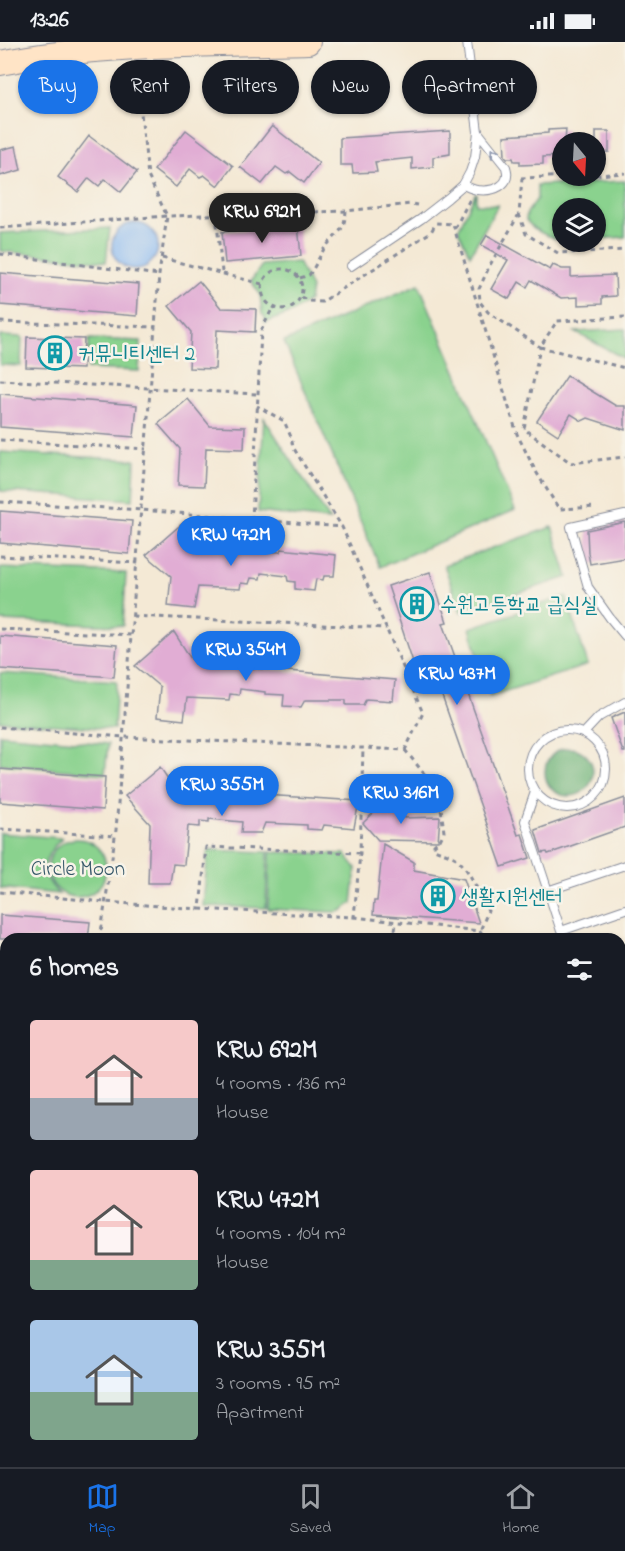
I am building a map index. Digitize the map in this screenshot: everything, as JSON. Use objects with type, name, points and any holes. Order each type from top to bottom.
[{"type":"street","points":[[0,63],[35,56],[141,47],[308,42]]},
{"type":"lane","points":[[351,266],[427,214],[463,185],[470,172],[475,157],[478,132],[467,42]]},
{"type":"lane","points":[[463,185],[475,190],[488,190],[499,188],[505,183],[508,172],[506,167],[478,132]]},
{"type":"lane","points":[[625,515],[571,527],[588,587],[625,636]]},
{"type":"lane","points":[[584,733],[599,717],[625,702]]},
{"type":"lane","points":[[571,730],[584,733],[595,740],[603,751],[607,764],[607,777],[602,790],[593,800],[568,809],[556,807],[544,801],[535,792],[528,768],[530,756],[536,745],[546,736],[557,731],[571,730]]},
{"type":"lane","points":[[535,792],[525,822],[561,931],[625,909]]},
{"type":"lane","points":[[547,891],[625,865]]},
{"type":"path","points":[[101,933],[115,837],[159,275],[167,216],[148,176],[139,114]]},
{"type":"path","points":[[606,174],[625,173]]},
{"type":"path","points":[[552,177],[522,178],[519,214],[479,289],[480,302],[488,312],[540,347],[625,368]]},
{"type":"path","points":[[455,229],[475,190]]},
{"type":"path","points":[[0,228],[167,216],[346,212],[411,204],[419,206],[436,223],[453,224],[517,434],[535,470],[559,509],[599,507]]},
{"type":"path","points":[[300,278],[309,275],[325,249],[340,233],[346,212]]},
{"type":"path","points":[[216,214],[222,273]]},
{"type":"path","points":[[519,214],[526,234],[558,253],[625,250]]},
{"type":"path","points":[[301,297],[309,301],[322,302],[430,232],[436,223]]},
{"type":"path","points":[[0,254],[159,275]]},
{"type":"path","points":[[162,258],[262,284]]},
{"type":"path","points":[[283,268],[300,278],[301,297],[298,302],[286,309],[273,307],[263,297],[262,284],[270,272],[283,268]]},
{"type":"path","points":[[252,519],[261,331],[273,307]]},
{"type":"path","points":[[625,317],[557,321],[540,347],[524,429],[571,462],[625,457]]},
{"type":"path","points":[[0,322],[155,327]]},
{"type":"path","points":[[0,380],[257,394]]},
{"type":"path","points":[[257,406],[284,421],[293,447],[342,527],[423,713],[405,750]]},
{"type":"path","points":[[0,440],[146,449]]},
{"type":"path","points":[[0,502],[142,510],[342,527]]},
{"type":"path","points":[[0,556],[138,563]]},
{"type":"path","points":[[133,616],[386,628]]},
{"type":"path","points":[[0,629],[132,635]]},
{"type":"path","points":[[0,727],[124,737],[405,750],[439,792],[444,832],[440,840],[434,844],[434,849],[455,857],[476,887],[488,911],[480,931],[354,917],[200,909],[0,892]]},
{"type":"path","points":[[354,917],[360,853],[363,748]]},
{"type":"path","points":[[0,829],[115,837]]},
{"type":"path","points":[[200,909],[206,847],[360,853]]},
{"type":"path","points":[[395,933],[397,922]]},
{"type":"green space","points":[[625,181],[625,237],[606,238],[606,198],[552,198],[552,237],[533,228],[526,220],[527,213],[537,199],[537,185],[606,186],[606,182]]},
{"type":"green space","points":[[476,192],[476,204],[498,205],[470,255],[458,230]]},
{"type":"green space","points":[[110,228],[106,262],[0,251],[0,233]]},
{"type":"green space","points":[[298,262],[311,288],[309,301],[291,313],[265,323],[260,294],[251,281],[262,265]]},
{"type":"green space","points":[[419,284],[515,510],[380,567],[284,342]]},
{"type":"green space","points":[[625,329],[625,359],[575,332]]},
{"type":"green space","points":[[0,336],[22,337],[21,366],[0,365]]},
{"type":"green space","points":[[89,339],[141,341],[139,371],[88,369]]},
{"type":"green space","points":[[264,418],[330,520],[258,512]]},
{"type":"green space","points":[[0,452],[135,460],[133,500],[0,491]]},
{"type":"green space","points":[[552,527],[568,577],[461,612],[444,565]]},
{"type":"green space","points":[[0,568],[126,573],[123,626],[0,621]]},
{"type":"green space","points":[[566,596],[588,665],[490,696],[470,628]]},
{"type":"green space","points":[[0,673],[117,681],[114,729],[0,721]]},
{"type":"green space","points":[[0,734],[108,744],[105,774],[0,764]]},
{"type":"green space","points":[[569,748],[586,755],[593,772],[586,789],[569,796],[552,789],[545,772],[552,755]]},
{"type":"green space","points":[[0,833],[62,838],[50,852],[45,865],[48,879],[59,894],[0,888]]},
{"type":"green space","name":"Circle Moon","points":[[77,839],[93,844],[101,852],[106,868],[101,884],[93,892],[77,897],[61,892],[53,884],[48,868],[53,852],[61,844]]},
{"type":"green space","points":[[208,850],[268,852],[266,908],[203,906]]},
{"type":"green space","points":[[270,852],[345,854],[356,868],[352,903],[341,911],[335,912],[268,909]]},
{"type":"water","points":[[135,223],[144,224],[152,229],[157,237],[157,255],[152,263],[144,268],[135,269],[126,268],[118,263],[113,255],[112,246],[113,237],[118,229],[126,224]]},
{"type":"building","points":[[272,126],[319,163],[304,183],[290,172],[286,174],[276,167],[262,184],[240,167]]},
{"type":"building","points":[[566,129],[566,132],[552,132],[552,157],[543,157],[543,164],[520,165],[520,161],[514,161],[513,158],[505,156],[504,136],[548,133],[548,130]]},
{"type":"building","points":[[186,130],[233,166],[218,186],[204,175],[200,177],[190,169],[176,187],[154,170]]},
{"type":"building","points":[[450,131],[450,154],[433,157],[433,167],[412,169],[412,158],[375,162],[377,172],[353,173],[352,165],[340,165],[340,138]]},
{"type":"building","points":[[609,131],[609,152],[606,152],[606,132],[596,132]]},
{"type":"building","points":[[89,136],[137,172],[121,192],[105,179],[99,186],[89,178],[78,192],[58,177]]},
{"type":"building","points":[[16,146],[21,170],[0,176],[0,150]]},
{"type":"building","points":[[298,225],[301,256],[225,263],[222,232]]},
{"type":"building","points":[[487,235],[550,270],[553,265],[562,269],[571,269],[571,277],[615,275],[616,296],[602,297],[602,304],[578,305],[578,297],[561,298],[531,280],[527,287],[519,282],[509,299],[491,289],[508,260],[481,245]]},
{"type":"building","points":[[0,273],[139,284],[137,316],[0,305]]},
{"type":"building","points":[[199,281],[221,308],[256,309],[255,332],[217,330],[215,369],[189,368],[191,332],[169,306]]},
{"type":"building","name":"커뮤니티센터 2","points":[[27,337],[84,339],[83,369],[26,367]]},
{"type":"building","points":[[567,376],[616,406],[625,406],[625,430],[588,418],[582,421],[571,414],[558,435],[537,421]]},
{"type":"building","points":[[0,394],[137,405],[134,437],[0,427]]},
{"type":"building","points":[[188,399],[210,426],[245,427],[244,449],[206,448],[204,486],[178,485],[180,449],[158,424]]},
{"type":"building","points":[[0,511],[132,521],[129,554],[0,543]]},
{"type":"building","points":[[185,521],[201,549],[280,552],[281,549],[336,555],[334,576],[324,576],[323,580],[316,579],[314,591],[295,589],[295,582],[288,581],[287,576],[261,573],[260,579],[251,578],[249,584],[241,583],[240,589],[198,587],[194,609],[168,606],[171,576],[146,555]]},
{"type":"building","points":[[625,522],[625,558],[590,564],[587,530]]},
{"type":"building","points":[[430,572],[447,622],[443,623],[518,835],[522,834],[530,858],[502,867],[429,659],[414,665],[388,586]]},
{"type":"building","points":[[174,632],[191,659],[253,662],[252,668],[395,680],[393,701],[366,699],[363,705],[346,705],[346,700],[305,700],[301,707],[283,706],[284,695],[240,689],[239,695],[230,694],[229,700],[187,698],[184,720],[157,717],[160,687],[135,666]]},
{"type":"building","points":[[0,636],[117,645],[114,677],[0,669]]},
{"type":"building","points":[[625,712],[625,752],[623,752],[611,718]]},
{"type":"building","points":[[160,767],[180,797],[215,792],[359,801],[354,828],[324,825],[322,830],[307,829],[307,825],[265,823],[261,833],[241,833],[242,822],[209,819],[209,822],[200,821],[200,827],[188,826],[184,865],[173,864],[170,883],[148,883],[150,824],[125,796]]},
{"type":"building","points":[[0,769],[105,777],[103,810],[0,802]]},
{"type":"building","points":[[389,798],[405,818],[440,817],[438,841],[378,840],[363,823]]},
{"type":"building","points":[[625,798],[625,827],[548,854],[547,852],[542,853],[535,830]]},
{"type":"building","points":[[383,844],[414,862],[414,870],[464,879],[479,923],[373,915],[374,901],[377,901]]},
{"type":"building","points":[[0,915],[90,922],[89,933],[0,933]]},
{"type":"place","name":"커뮤니티센터 2","points":[[55,353]]},
{"type":"place","name":"수원고등학교 급식실","points":[[417,604]]},
{"type":"place","name":"생활지원센터","points":[[438,896]]}]
